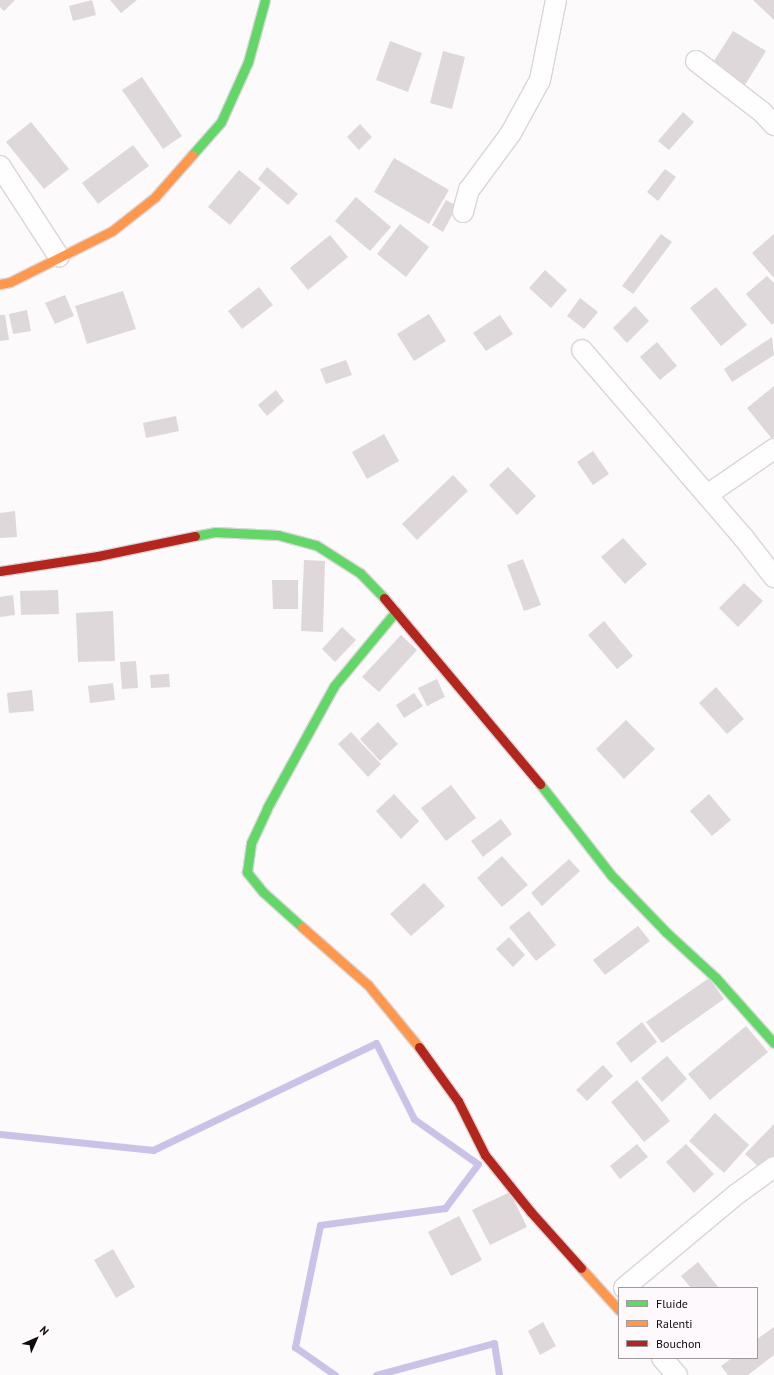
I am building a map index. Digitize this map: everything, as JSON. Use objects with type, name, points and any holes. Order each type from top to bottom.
[{"type":"street","points":[[0,284],[10,282],[112,231],[155,197],[221,122],[248,62],[265,0]]},
{"type":"street","points":[[463,212],[469,190],[511,133],[540,80],[556,0]]},
{"type":"street","points":[[696,60],[762,112],[774,125]]},
{"type":"street","points":[[0,166],[59,257]]},
{"type":"street","points":[[582,350],[743,537],[774,577]]},
{"type":"street","points":[[707,495],[774,449]]},
{"type":"street","points":[[0,571],[98,556],[215,532],[278,535],[316,545],[360,573],[396,610],[529,769],[611,875],[666,932],[716,978],[774,1043]]},
{"type":"street","points":[[396,610],[334,686],[267,808],[251,843],[247,872],[263,892],[368,985],[419,1047],[458,1101],[485,1155],[531,1212],[618,1297]]},
{"type":"street","points":[[630,1287],[737,1194],[774,1167]]},
{"type":"street","points":[[663,1359],[677,1375]]},
{"type":"building","points":[[0,0],[15,0],[4,11],[0,7]]},
{"type":"building","points":[[92,0],[96,15],[73,21],[69,6]]},
{"type":"building","points":[[110,0],[137,0],[121,13]]},
{"type":"building","points":[[753,0],[774,0],[774,20]]},
{"type":"building","points":[[733,31],[766,51],[745,85],[712,64]]},
{"type":"building","points":[[390,41],[422,53],[408,92],[376,80]]},
{"type":"building","points":[[443,51],[465,57],[452,109],[430,103]]},
{"type":"building","points":[[142,77],[182,136],[163,149],[122,90]]},
{"type":"building","points":[[683,112],[694,122],[669,150],[658,141]]},
{"type":"building","points":[[31,122],[69,169],[44,189],[6,142]]},
{"type":"building","points":[[360,124],[372,137],[359,150],[347,137]]},
{"type":"building","points":[[133,145],[149,166],[98,204],[82,183]]},
{"type":"building","points":[[394,158],[449,190],[429,224],[374,192]]},
{"type":"building","points":[[267,167],[298,194],[288,205],[258,179]]},
{"type":"building","points":[[665,169],[676,177],[658,201],[647,192]]},
{"type":"building","points":[[239,170],[261,188],[230,225],[208,207]]},
{"type":"building","points":[[356,197],[391,227],[370,251],[335,221]]},
{"type":"building","points":[[446,200],[457,206],[443,232],[432,225]]},
{"type":"building","points":[[400,224],[429,247],[406,277],[377,254]]},
{"type":"building","points":[[661,234],[672,242],[633,294],[622,286]]},
{"type":"building","points":[[774,234],[774,278],[752,253]]},
{"type":"building","points":[[330,235],[348,257],[308,290],[290,268]]},
{"type":"building","points":[[545,270],[567,290],[551,308],[529,288]]},
{"type":"building","points":[[767,276],[774,283],[774,323],[772,325],[746,294]]},
{"type":"building","points":[[259,287],[273,305],[242,329],[228,311]]},
{"type":"building","points":[[716,287],[747,325],[721,346],[690,308]]},
{"type":"building","points":[[123,291],[136,329],[87,344],[75,306]]},
{"type":"building","points":[[65,295],[74,316],[55,324],[45,303]]},
{"type":"building","points":[[580,298],[598,312],[584,329],[567,316]]},
{"type":"building","points":[[635,306],[649,321],[627,343],[613,328]]},
{"type":"building","points":[[27,310],[31,331],[13,334],[9,314]]},
{"type":"building","points":[[429,314],[446,341],[414,361],[397,334]]},
{"type":"building","points":[[0,315],[5,315],[9,340],[0,341]]},
{"type":"building","points":[[500,315],[513,334],[486,351],[473,333]]},
{"type":"building","points":[[772,337],[774,355],[732,382],[724,369]]},
{"type":"building","points":[[657,342],[677,366],[660,380],[640,357]]},
{"type":"building","points":[[346,360],[352,375],[326,384],[320,369]]},
{"type":"building","points":[[774,386],[774,437],[772,439],[747,408]]},
{"type":"building","points":[[276,390],[284,401],[267,416],[258,405]]},
{"type":"building","points":[[176,416],[179,431],[146,438],[143,423]]},
{"type":"building","points":[[384,434],[399,461],[367,479],[352,452]]},
{"type":"building","points":[[593,451],[609,474],[593,485],[577,462]]},
{"type":"building","points":[[508,467],[536,496],[517,515],[489,485]]},
{"type":"building","points":[[453,475],[468,491],[417,540],[402,524]]},
{"type":"building","points":[[15,511],[17,537],[0,538],[0,513]]},
{"type":"building","points":[[623,538],[647,564],[625,584],[601,557]]},
{"type":"building","points":[[523,559],[541,605],[524,611],[507,565]]},
{"type":"building","points":[[304,560],[325,561],[323,632],[301,631]]},
{"type":"building","points":[[272,580],[298,580],[298,609],[273,609]]},
{"type":"building","points":[[744,583],[763,601],[738,627],[719,608]]},
{"type":"building","points":[[58,590],[59,614],[21,615],[20,591]]},
{"type":"building","points":[[13,595],[15,615],[0,617],[0,597]]},
{"type":"building","points":[[113,611],[115,661],[78,662],[76,613]]},
{"type":"building","points":[[604,621],[633,656],[617,669],[588,635]]},
{"type":"building","points":[[342,627],[356,640],[335,662],[322,649]]},
{"type":"building","points":[[401,635],[417,650],[379,692],[362,677]]},
{"type":"building","points":[[136,661],[138,688],[122,689],[120,662]]},
{"type":"building","points":[[169,674],[170,687],[151,688],[150,675]]},
{"type":"building","points":[[437,679],[445,697],[427,706],[418,688]]},
{"type":"building","points":[[113,683],[115,700],[90,703],[88,686]]},
{"type":"building","points":[[716,687],[744,719],[727,734],[699,703]]},
{"type":"building","points":[[32,690],[34,711],[9,713],[7,693]]},
{"type":"building","points":[[414,693],[423,706],[404,718],[396,705]]},
{"type":"building","points":[[626,720],[655,749],[624,779],[596,749]]},
{"type":"building","points":[[378,722],[398,744],[380,761],[360,739]]},
{"type":"building","points":[[351,732],[381,764],[368,777],[338,744]]},
{"type":"building","points":[[451,785],[476,818],[446,841],[421,808]]},
{"type":"building","points":[[394,794],[419,821],[401,839],[376,811]]},
{"type":"building","points":[[709,794],[731,820],[712,836],[690,811]]},
{"type":"building","points":[[501,819],[512,834],[483,857],[471,841]]},
{"type":"building","points":[[502,856],[528,885],[502,907],[477,878]]},
{"type":"building","points":[[569,859],[580,871],[542,906],[531,893]]},
{"type":"building","points":[[424,883],[445,906],[411,936],[390,914]]},
{"type":"building","points":[[529,911],[556,945],[536,961],[509,927]]},
{"type":"building","points":[[638,926],[650,941],[605,975],[593,960]]},
{"type":"building","points":[[509,937],[525,955],[513,967],[496,949]]},
{"type":"building","points":[[709,978],[724,999],[662,1043],[646,1022]]},
{"type":"building","points":[[642,1022],[657,1042],[631,1063],[616,1043]]},
{"type":"building","points":[[746,1026],[768,1052],[710,1100],[688,1074]]},
{"type":"building","points":[[667,1056],[687,1079],[662,1102],[641,1078]]},
{"type":"building","points":[[603,1065],[613,1076],[587,1101],[576,1090]]},
{"type":"building","points":[[637,1080],[670,1121],[644,1142],[611,1102]]},
{"type":"building","points":[[715,1113],[749,1145],[724,1173],[689,1141]]},
{"type":"building","points":[[774,1124],[774,1159],[763,1171],[745,1154]]},
{"type":"building","points":[[637,1144],[648,1157],[620,1179],[610,1166]]},
{"type":"building","points":[[686,1144],[714,1174],[694,1193],[666,1162]]},
{"type":"building","points":[[510,1192],[527,1227],[490,1245],[472,1210]]},
{"type":"building","points":[[459,1216],[482,1260],[451,1276],[428,1232]]},
{"type":"building","points":[[113,1249],[135,1287],[116,1298],[94,1260]]},
{"type":"building","points":[[698,1262],[718,1287],[690,1287],[681,1276]]},
{"type":"building","points":[[543,1322],[556,1346],[540,1355],[528,1331]]},
{"type":"building","points":[[774,1327],[774,1355],[748,1375],[728,1375],[721,1366],[731,1359],[758,1359],[758,1338]]},
{"type":"waterway","points":[[0,1134],[153,1150],[376,1043],[414,1119],[478,1164],[445,1208],[320,1225],[295,1347],[335,1375]]},
{"type":"waterway","points":[[376,1375],[494,1343],[499,1375]]},
{"type":"traffic: fast","points":[[192,155],[221,122],[248,62],[265,0]]},
{"type":"traffic: fast","points":[[195,536],[215,532],[278,535],[316,545],[360,573],[384,598]]},
{"type":"traffic: fast","points":[[302,927],[263,892],[247,872],[251,843],[267,808],[334,686],[396,611]]},
{"type":"traffic: fast","points":[[540,784],[611,875],[666,932],[716,978],[774,1043]]},
{"type":"traffic: slow","points":[[0,284],[10,282],[112,231],[155,197],[192,155]]},
{"type":"traffic: slow","points":[[302,927],[368,985],[419,1047]]},
{"type":"traffic: slow","points":[[581,1268],[618,1309]]},
{"type":"traffic: jam","points":[[0,571],[98,556],[195,536]]},
{"type":"traffic: jam","points":[[384,598],[540,784]]},
{"type":"traffic: jam","points":[[419,1047],[458,1101],[485,1155],[531,1212],[581,1268]]}]
